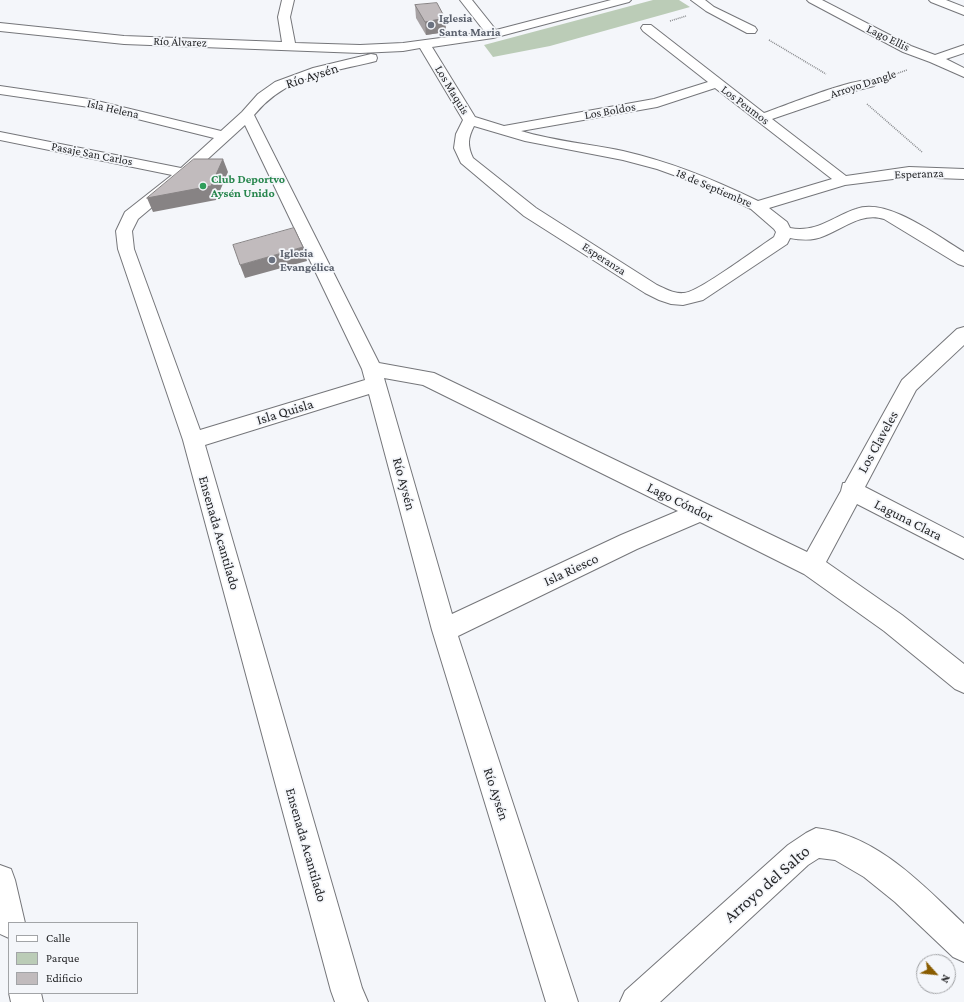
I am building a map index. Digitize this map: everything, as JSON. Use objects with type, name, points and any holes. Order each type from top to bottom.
[{"type":"street","points":[[288,0],[284,7],[284,20],[289,46]]},
{"type":"street","points":[[466,0],[493,34]]},
{"type":"street","points":[[424,44],[493,34],[625,0]]},
{"type":"street","points":[[697,0],[710,9],[751,30]]},
{"type":"street","name":"Lago Ellis","points":[[813,0],[907,49],[935,59],[964,73]]},
{"type":"street","points":[[935,0],[964,11]]},
{"type":"street","name":"Río Álvarez","points":[[0,27],[66,36],[124,40],[289,46],[365,53],[387,58],[400,54],[404,51],[403,47],[424,44]]},
{"type":"street","name":"Los Peumos","points":[[647,28],[844,181]]},
{"type":"street","name":"Los Maquis","points":[[424,44],[470,120],[495,128]]},
{"type":"street","points":[[935,59],[964,49]]},
{"type":"street","name":"Río Aysén","points":[[365,53],[285,83],[269,92],[247,114],[375,376],[444,630],[562,1002]]},
{"type":"street","name":"Los Boldos","points":[[495,128],[657,103],[717,83]]},
{"type":"street","name":"Arroyo Dangle","points":[[762,118],[850,88],[870,83]]},
{"type":"street","name":"Isla Helena","points":[[0,90],[88,103],[225,136]]},
{"type":"street","name":"Ensenada Acantilado","points":[[247,114],[184,173],[131,216],[124,231],[126,249],[193,440],[347,991],[352,1002]]},
{"type":"street","name":"Esperanza","points":[[470,120],[463,134],[461,148],[466,160],[530,212],[651,289],[668,298],[682,300],[693,298],[704,292],[781,240],[784,232]]},
{"type":"street","name":"18 de Septiembre","points":[[495,128],[525,136],[624,156],[662,166],[709,183],[757,206],[781,226],[784,232]]},
{"type":"street","name":"Pasaje San Carlos","points":[[0,136],[184,173]]},
{"type":"street","name":"Esperanza","points":[[757,206],[844,181],[909,172],[964,174]]},
{"type":"street","points":[[784,232],[801,235],[816,233],[862,212],[877,211],[890,215],[964,260]]},
{"type":"street","name":"Los Claveles","points":[[812,566],[851,490],[909,385],[964,334]]},
{"type":"street","name":"Isla Quisla","points":[[193,440],[375,376]]},
{"type":"street","name":"Lago Cóndor","points":[[375,376],[427,378],[812,566],[894,624],[964,680]]},
{"type":"street","name":"Laguna Clara","points":[[851,490],[964,549]]},
{"type":"street","name":"Isla Riesco","points":[[444,630],[629,542],[700,512]]},
{"type":"street","name":"Arroyo del Salto","points":[[636,1002],[798,855],[816,843],[839,846],[868,861],[902,887],[964,946]]},
{"type":"street","points":[[0,880],[10,922]]},
{"type":"path","name":"Arroyo Dangle","points":[[870,83],[935,59]]},
{"type":"green space","points":[[653,0],[679,0],[690,7],[550,46],[493,57],[484,45]]},
{"type":"building","points":[[437,3],[445,18],[425,22],[415,5]]},
{"type":"building","points":[[194,159],[223,159],[211,186],[147,198]]},
{"type":"building","points":[[294,228],[303,247],[240,265],[233,245]]},
{"type":"place","name":"Iglesia Santa Maria","points":[[431,25]]},
{"type":"place","name":"Club Deportvo Aysén Unido","points":[[203,186]]},
{"type":"place","name":"Iglesia Evangélica","points":[[272,260]]}]
